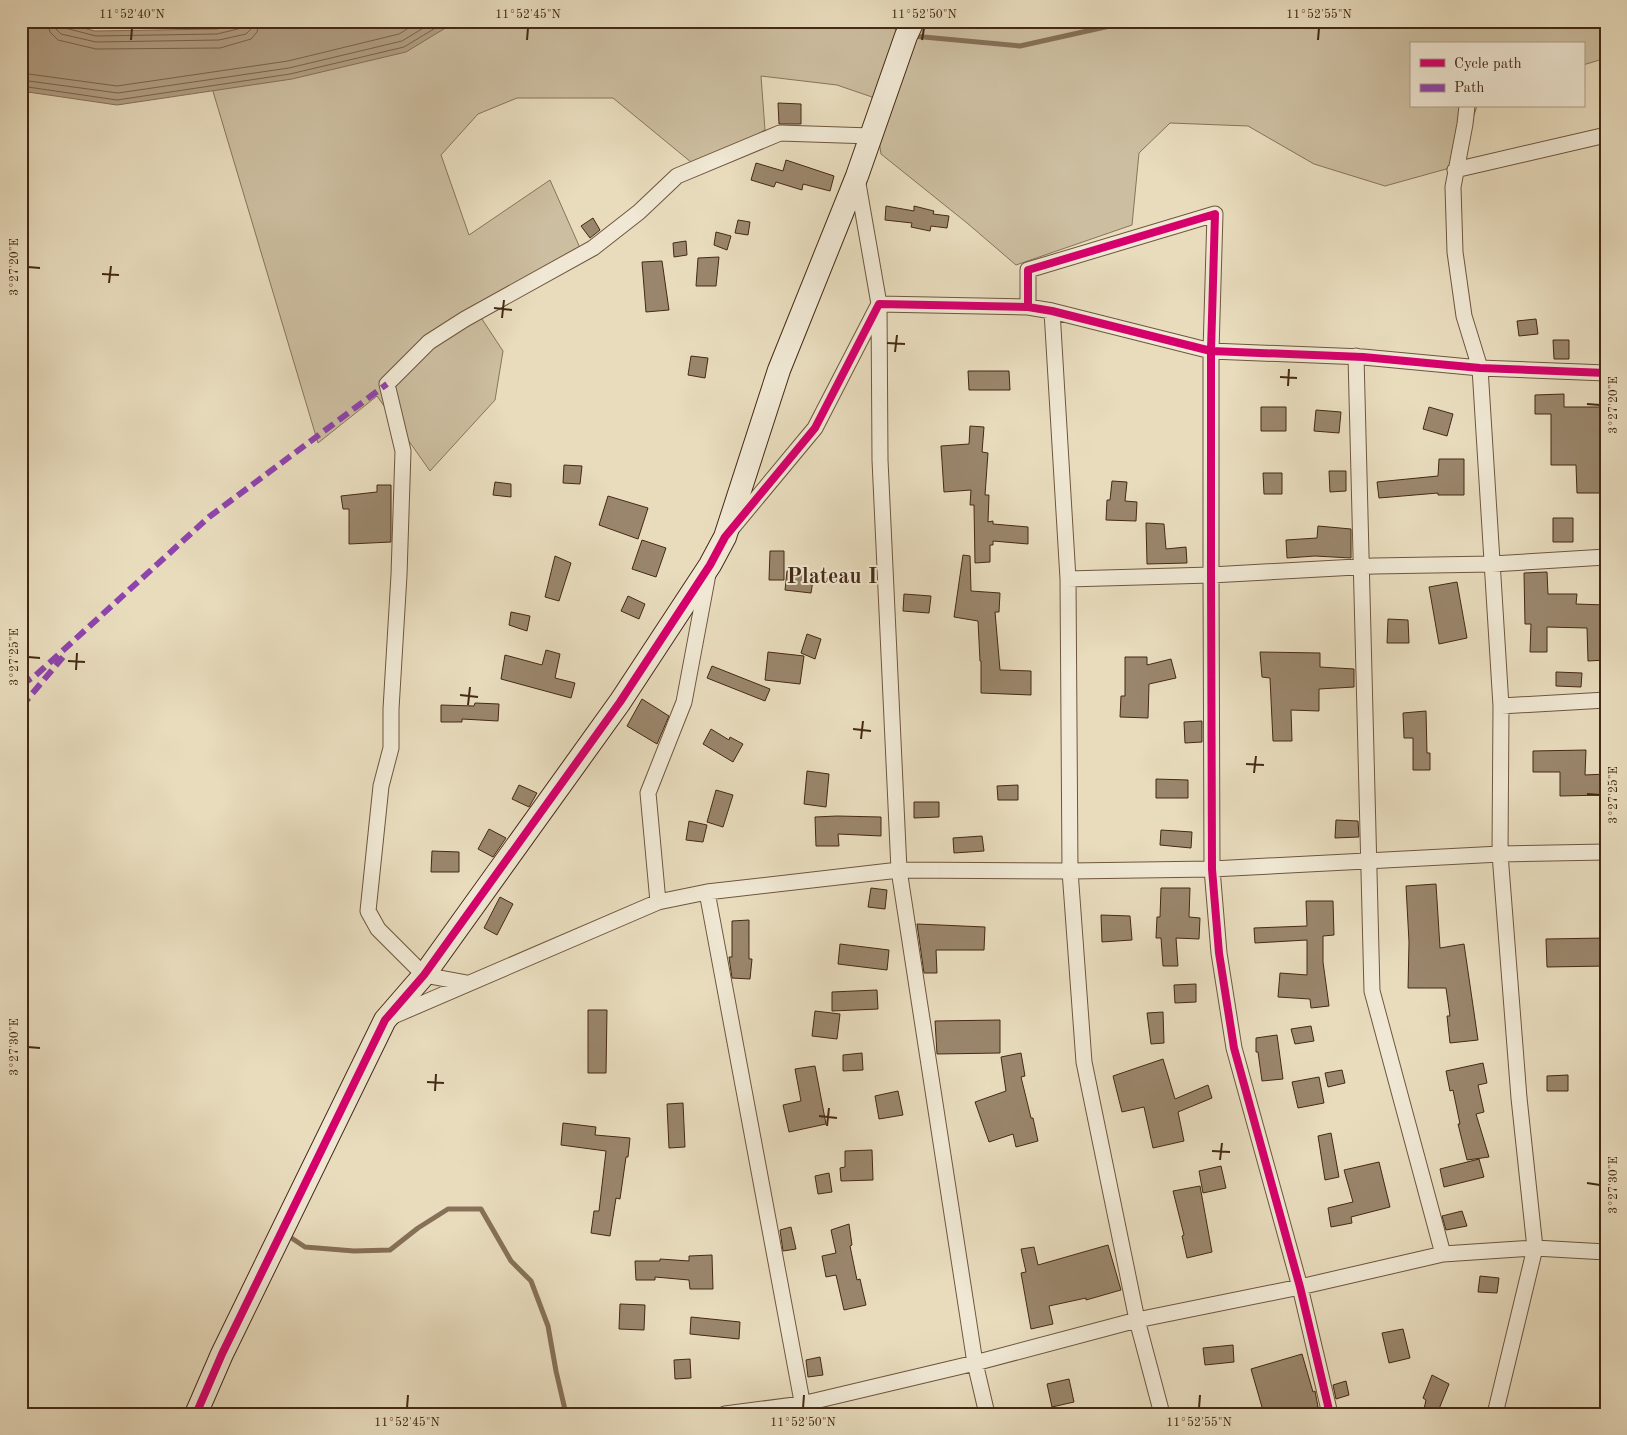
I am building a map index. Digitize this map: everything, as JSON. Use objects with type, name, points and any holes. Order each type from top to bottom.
[{"type":"street","points":[[196,1414],[222,1354],[385,1020],[424,975],[620,702],[710,565],[725,537],[779,370],[857,176],[913,21]]},
{"type":"street","points":[[1466,108],[1465,124],[1453,187],[1455,252],[1464,316],[1480,368],[1501,706],[1500,854],[1518,1098],[1535,1248],[1495,1414]]},
{"type":"street","points":[[467,983],[424,975],[378,929],[368,911],[381,786],[391,748],[399,575],[403,451],[387,384],[429,342],[593,248],[639,212],[677,176],[780,133],[871,136]]},
{"type":"street","points":[[1455,170],[1606,135]]},
{"type":"street","points":[[857,176],[880,304],[880,460],[899,870],[975,1363],[987,1414]]},
{"type":"street","points":[[1028,307],[1028,270],[1215,214],[1211,351],[1212,868],[1219,953],[1234,1048],[1300,1286],[1330,1414]]},
{"type":"street","points":[[880,304],[1028,307],[1052,311],[1211,351],[1356,356],[1480,368],[1606,374]]},
{"type":"street","points":[[725,537],[815,428],[880,304]]},
{"type":"street","points":[[1052,311],[1068,579],[1070,871],[1084,1062],[1137,1320],[1162,1414]]},
{"type":"street","points":[[1356,356],[1372,991],[1443,1254]]},
{"type":"street","points":[[1068,579],[1211,575],[1362,566],[1492,564],[1606,557]]},
{"type":"street","points":[[658,902],[648,793],[684,702],[710,565]]},
{"type":"street","points":[[1501,706],[1606,700]]},
{"type":"street","points":[[385,1020],[658,902],[707,892],[899,870],[1070,871],[1212,868],[1500,854],[1606,852]]},
{"type":"street","points":[[707,892],[803,1409]]},
{"type":"street","points":[[726,1414],[803,1409],[1137,1320],[1443,1254],[1535,1248],[1606,1252]]},
{"type":"shaded area","points":[[192,21],[1606,21],[1606,58],[1584,65],[1584,42],[1410,42],[1410,108],[1476,108],[1457,166],[1385,186],[1314,164],[1248,126],[1170,123],[1139,153],[1132,225],[1016,265],[881,154],[872,97],[837,85],[761,76],[765,130],[697,167],[613,98],[517,98],[478,114],[441,155],[469,235],[550,180],[584,257],[478,313],[503,351],[495,400],[430,471],[377,396],[318,443]]},
{"type":"water","points":[[21,21],[56,21],[95,31],[217,29],[251,21],[457,21],[406,52],[292,79],[117,105],[21,91]]},
{"type":"building","points":[[778,103],[801,104],[801,124],[779,124]]},
{"type":"building","points":[[786,160],[834,176],[830,191],[803,184],[802,190],[776,182],[774,187],[751,180],[756,163],[783,171]]},
{"type":"building","points":[[886,206],[914,211],[914,206],[934,211],[933,214],[949,216],[947,228],[931,226],[930,231],[911,227],[912,223],[885,220]]},
{"type":"building","points":[[593,218],[600,230],[590,238],[581,226]]},
{"type":"building","points":[[738,220],[750,222],[748,235],[735,233]]},
{"type":"building","points":[[716,232],[731,236],[727,250],[714,245]]},
{"type":"building","points":[[686,241],[687,255],[674,257],[673,243]]},
{"type":"building","points":[[719,257],[716,286],[696,286],[698,258]]},
{"type":"building","points":[[662,261],[669,310],[646,312],[642,262]]},
{"type":"building","points":[[1536,319],[1538,334],[1519,336],[1517,321]]},
{"type":"building","points":[[1553,340],[1569,340],[1569,359],[1554,359]]},
{"type":"building","points":[[691,356],[708,358],[705,378],[688,375]]},
{"type":"building","points":[[968,371],[1009,371],[1010,390],[969,390]]},
{"type":"building","points":[[1564,394],[1564,407],[1606,407],[1606,493],[1577,493],[1576,465],[1551,465],[1551,414],[1535,414],[1535,395]]},
{"type":"building","points":[[1261,407],[1286,407],[1286,431],[1261,431]]},
{"type":"building","points":[[1429,407],[1453,414],[1447,436],[1423,429]]},
{"type":"building","points":[[1316,410],[1341,412],[1339,433],[1314,431]]},
{"type":"building","points":[[970,426],[984,427],[982,452],[988,453],[985,495],[989,495],[988,522],[993,521],[993,524],[1028,527],[1028,544],[993,541],[993,545],[990,545],[990,562],[975,563],[974,505],[970,505],[971,490],[944,492],[941,446],[969,444]]},
{"type":"building","points":[[1439,459],[1464,459],[1464,495],[1438,495],[1438,493],[1379,498],[1377,482],[1438,476]]},
{"type":"building","points":[[564,465],[582,466],[580,484],[563,483]]},
{"type":"building","points":[[1329,471],[1346,471],[1346,491],[1330,492]]},
{"type":"building","points":[[1263,473],[1282,473],[1282,494],[1264,494]]},
{"type":"building","points":[[1112,481],[1127,482],[1125,501],[1137,502],[1136,521],[1106,520],[1107,500],[1110,500]]},
{"type":"building","points":[[495,482],[511,484],[511,497],[493,495]]},
{"type":"building","points":[[377,485],[391,485],[391,542],[349,544],[349,509],[343,509],[341,496],[377,492]]},
{"type":"building","points":[[608,496],[648,508],[638,539],[599,525]]},
{"type":"building","points":[[1553,518],[1573,518],[1573,542],[1553,542]]},
{"type":"building","points":[[1146,523],[1164,524],[1166,549],[1186,547],[1187,563],[1147,564]]},
{"type":"building","points":[[1318,526],[1351,529],[1351,558],[1315,556],[1287,558],[1286,540],[1317,538]]},
{"type":"building","points":[[642,540],[666,548],[656,577],[632,569]]},
{"type":"building","points":[[770,551],[784,551],[784,580],[769,580]]},
{"type":"building","points":[[963,555],[970,556],[971,591],[1000,593],[999,612],[995,612],[1000,670],[1031,671],[1031,695],[981,693],[978,621],[954,617]]},
{"type":"building","points":[[555,556],[571,563],[559,601],[545,597]]},
{"type":"building","points":[[787,571],[814,574],[811,593],[785,590]]},
{"type":"building","points":[[1547,572],[1548,594],[1577,594],[1576,604],[1606,605],[1606,660],[1588,661],[1587,628],[1547,627],[1547,652],[1530,652],[1531,624],[1525,624],[1524,573]]},
{"type":"building","points":[[1457,582],[1467,638],[1439,644],[1429,587]]},
{"type":"building","points":[[904,594],[931,596],[929,613],[903,611]]},
{"type":"building","points":[[628,596],[645,604],[639,619],[621,611]]},
{"type":"building","points":[[511,612],[530,616],[527,631],[509,625]]},
{"type":"building","points":[[1388,619],[1408,620],[1409,643],[1387,643]]},
{"type":"building","points":[[807,634],[821,639],[815,659],[801,653]]},
{"type":"building","points":[[546,650],[560,654],[555,678],[575,683],[571,698],[501,679],[505,655],[542,665]]},
{"type":"building","points":[[768,652],[804,656],[800,684],[765,680]]},
{"type":"building","points":[[1260,652],[1320,653],[1320,667],[1354,669],[1354,687],[1319,689],[1319,711],[1291,710],[1292,741],[1273,741],[1270,678],[1262,677]]},
{"type":"building","points":[[1125,657],[1147,657],[1147,665],[1171,659],[1176,678],[1149,684],[1148,718],[1120,717],[1121,696],[1125,696]]},
{"type":"building","points":[[712,666],[770,689],[765,701],[707,678]]},
{"type":"building","points":[[1556,672],[1582,673],[1581,687],[1556,686]]},
{"type":"building","points":[[642,699],[669,716],[657,744],[627,726]]},
{"type":"building","points":[[475,703],[499,704],[498,721],[462,719],[462,722],[441,722],[441,705],[474,706]]},
{"type":"building","points":[[1426,711],[1427,753],[1430,753],[1430,770],[1413,770],[1413,738],[1404,738],[1403,713]]},
{"type":"building","points":[[1202,721],[1202,742],[1185,743],[1184,722]]},
{"type":"building","points":[[711,729],[729,740],[730,737],[743,744],[733,762],[703,744]]},
{"type":"building","points":[[1586,750],[1585,775],[1606,774],[1606,795],[1560,796],[1560,772],[1533,772],[1533,751]]},
{"type":"building","points":[[807,771],[829,774],[826,807],[804,804]]},
{"type":"building","points":[[1156,779],[1188,780],[1188,798],[1156,798]]},
{"type":"building","points":[[519,785],[537,793],[529,807],[512,799]]},
{"type":"building","points":[[1018,785],[1018,800],[998,800],[997,786]]},
{"type":"building","points":[[716,790],[733,795],[723,827],[707,822]]},
{"type":"building","points":[[914,802],[939,802],[939,817],[914,818]]},
{"type":"building","points":[[815,817],[881,817],[881,836],[838,834],[839,846],[816,846]]},
{"type":"building","points":[[1336,820],[1358,821],[1359,837],[1335,838]]},
{"type":"building","points":[[689,821],[707,825],[703,842],[686,840]]},
{"type":"building","points":[[489,829],[506,838],[493,857],[478,849]]},
{"type":"building","points":[[1161,830],[1192,832],[1191,848],[1160,845]]},
{"type":"building","points":[[982,836],[984,851],[954,853],[953,838]]},
{"type":"building","points":[[432,851],[459,852],[459,872],[431,872]]},
{"type":"building","points":[[1436,884],[1440,948],[1464,944],[1478,1040],[1450,1043],[1447,1016],[1450,1016],[1446,988],[1408,988],[1409,942],[1406,886]]},
{"type":"building","points":[[871,888],[887,890],[885,909],[868,907]]},
{"type":"building","points":[[1161,888],[1190,888],[1189,917],[1200,918],[1199,939],[1176,938],[1178,966],[1163,966],[1161,938],[1156,938],[1157,917],[1160,917]]},
{"type":"building","points":[[500,897],[513,904],[497,935],[484,928]]},
{"type":"building","points":[[1306,901],[1333,901],[1334,935],[1323,936],[1323,962],[1329,1006],[1311,1008],[1310,999],[1278,997],[1280,973],[1307,975],[1307,940],[1255,943],[1254,928],[1307,926]]},
{"type":"building","points":[[1101,915],[1130,916],[1132,940],[1102,942]]},
{"type":"building","points":[[749,920],[749,959],[752,959],[750,979],[732,978],[729,957],[732,957],[732,921]]},
{"type":"building","points":[[917,924],[985,927],[984,950],[936,950],[937,973],[924,973]]},
{"type":"building","points":[[1606,938],[1606,966],[1547,967],[1546,939]]},
{"type":"building","points":[[840,944],[889,950],[887,970],[838,964]]},
{"type":"building","points":[[1196,984],[1196,1002],[1175,1003],[1174,985]]},
{"type":"building","points":[[877,990],[878,1009],[832,1011],[832,992]]},
{"type":"building","points":[[588,1010],[607,1010],[606,1073],[588,1073]]},
{"type":"building","points":[[815,1011],[840,1014],[837,1039],[812,1036]]},
{"type":"building","points":[[1163,1012],[1164,1043],[1151,1044],[1147,1013]]},
{"type":"building","points":[[1000,1020],[1000,1053],[937,1054],[935,1021]]},
{"type":"building","points":[[1311,1026],[1314,1041],[1295,1044],[1291,1029]]},
{"type":"building","points":[[1277,1035],[1283,1079],[1262,1081],[1258,1052],[1256,1052],[1256,1038]]},
{"type":"building","points":[[862,1053],[863,1070],[843,1071],[843,1055]]},
{"type":"building","points":[[1021,1053],[1025,1076],[1021,1077],[1038,1141],[1016,1147],[1013,1134],[989,1142],[975,1102],[1006,1091],[1001,1057]]},
{"type":"building","points":[[1163,1059],[1175,1099],[1208,1085],[1212,1098],[1178,1112],[1184,1141],[1153,1148],[1144,1107],[1122,1112],[1113,1076]]},
{"type":"building","points":[[1483,1063],[1487,1083],[1478,1085],[1484,1112],[1476,1114],[1489,1157],[1467,1160],[1458,1124],[1460,1124],[1453,1090],[1450,1091],[1446,1071]]},
{"type":"building","points":[[815,1066],[826,1124],[789,1132],[783,1105],[801,1101],[795,1069]]},
{"type":"building","points":[[1342,1070],[1345,1083],[1328,1087],[1325,1073]]},
{"type":"building","points":[[1568,1075],[1568,1091],[1547,1091],[1547,1076]]},
{"type":"building","points":[[1319,1077],[1324,1103],[1298,1108],[1292,1082]]},
{"type":"building","points":[[898,1091],[903,1115],[879,1119],[875,1096]]},
{"type":"building","points":[[683,1103],[685,1147],[669,1148],[667,1104]]},
{"type":"building","points":[[563,1123],[596,1127],[595,1135],[630,1138],[620,1199],[616,1198],[610,1236],[591,1233],[594,1211],[599,1211],[606,1151],[561,1145]]},
{"type":"building","points":[[1331,1133],[1339,1177],[1325,1180],[1318,1136]]},
{"type":"building","points":[[872,1150],[873,1180],[841,1181],[840,1168],[845,1167],[845,1151]]},
{"type":"building","points":[[1479,1159],[1484,1177],[1444,1187],[1440,1169]]},
{"type":"building","points":[[1379,1162],[1390,1207],[1351,1217],[1352,1223],[1331,1227],[1328,1208],[1353,1202],[1344,1170]]},
{"type":"building","points":[[1221,1166],[1226,1188],[1203,1193],[1199,1171]]},
{"type":"building","points":[[829,1173],[832,1192],[818,1194],[815,1176]]},
{"type":"building","points":[[1200,1186],[1212,1252],[1187,1258],[1182,1236],[1184,1235],[1173,1191]]},
{"type":"building","points":[[1462,1211],[1467,1226],[1446,1230],[1442,1216]]},
{"type":"building","points":[[849,1224],[852,1245],[850,1246],[857,1280],[860,1279],[866,1305],[844,1310],[836,1275],[826,1277],[822,1256],[836,1253],[831,1230]]},
{"type":"building","points":[[791,1227],[796,1249],[783,1251],[780,1230]]},
{"type":"building","points":[[1108,1245],[1121,1290],[1086,1300],[1086,1298],[1049,1306],[1053,1324],[1031,1329],[1021,1273],[1026,1272],[1021,1249],[1034,1247],[1038,1265]]},
{"type":"building","points":[[712,1255],[713,1289],[690,1289],[689,1280],[655,1277],[655,1280],[636,1280],[635,1261],[660,1261],[660,1259],[689,1261],[689,1256]]},
{"type":"building","points":[[1480,1276],[1499,1278],[1497,1293],[1478,1292]]},
{"type":"building","points":[[620,1304],[645,1305],[644,1330],[619,1329]]},
{"type":"building","points":[[691,1317],[740,1322],[739,1339],[690,1334]]},
{"type":"building","points":[[1403,1329],[1410,1358],[1389,1363],[1382,1333]]},
{"type":"building","points":[[1233,1345],[1234,1362],[1205,1365],[1203,1348]]},
{"type":"building","points":[[1302,1354],[1313,1392],[1315,1391],[1318,1407],[1294,1414],[1264,1414],[1251,1369]]},
{"type":"building","points":[[820,1357],[823,1375],[808,1377],[806,1360]]},
{"type":"building","points":[[690,1359],[691,1378],[675,1379],[674,1360]]},
{"type":"building","points":[[1432,1375],[1449,1384],[1437,1414],[1423,1414],[1426,1400],[1423,1398]]},
{"type":"building","points":[[1069,1379],[1074,1402],[1052,1407],[1047,1384]]},
{"type":"building","points":[[1346,1381],[1349,1395],[1336,1399],[1333,1385]]},
{"type":"waterway","points":[[889,21],[901,32]]},
{"type":"waterway","points":[[913,36],[1020,46],[1132,21]]},
{"type":"waterway","points":[[293,1239],[305,1247],[354,1251],[390,1250],[418,1228],[448,1209],[481,1209],[511,1261],[531,1281],[548,1326],[566,1414]]},
{"type":"marked path","points":[[21,685],[35,676],[209,517],[387,384]]},
{"type":"marked path","points":[[21,707],[63,657]]},
{"type":"cycle path","points":[[1028,307],[1028,270],[1215,214],[1211,351],[1212,869],[1219,953],[1234,1048],[1300,1287],[1330,1414]]},
{"type":"cycle path","points":[[196,1414],[222,1354],[385,1020],[424,975],[620,702],[710,565],[725,537],[815,428],[879,304],[1028,307],[1052,311],[1211,351],[1363,357],[1480,368],[1606,373]]},
{"type":"district","name":"Plateau I","points":[[832,577]]}]
